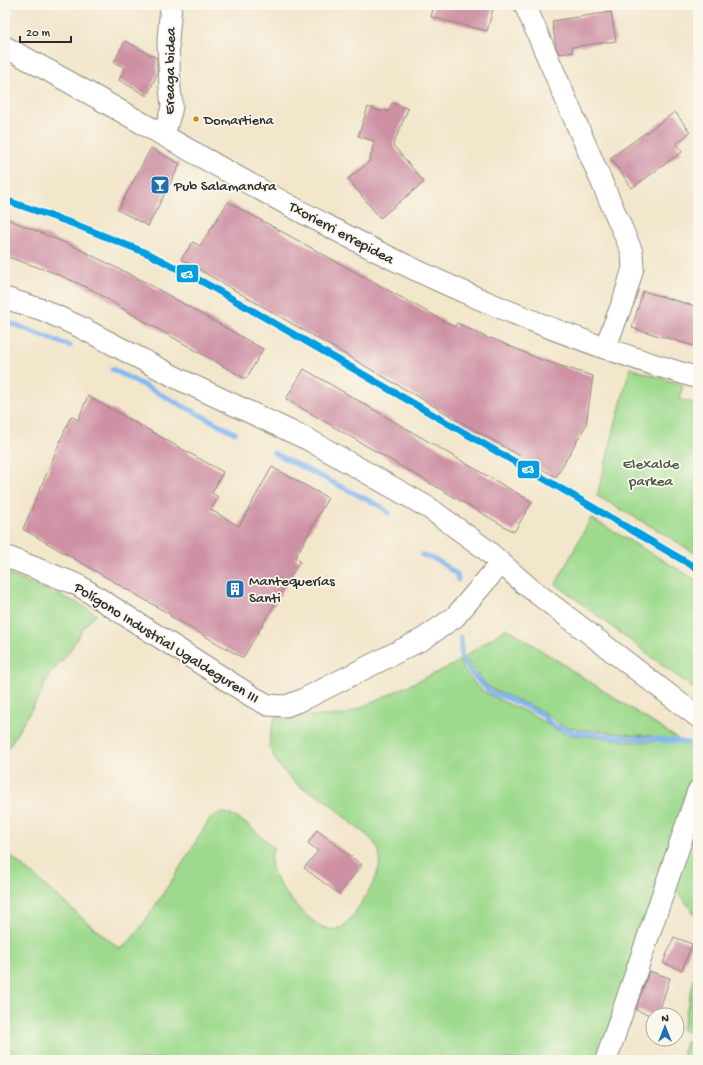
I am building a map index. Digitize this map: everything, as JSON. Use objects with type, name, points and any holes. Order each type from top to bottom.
[{"type":"street","name":"Ereaga bidea","points":[[164,135],[172,106],[168,40],[171,5]]},
{"type":"street","points":[[525,5],[632,252],[633,268],[624,299],[606,348]]},
{"type":"street","name":"Txorierri errepidea","points":[[5,46],[329,227],[392,259],[524,318],[656,366],[698,378]]},
{"type":"street","points":[[5,298],[43,310],[80,327],[181,380],[310,440],[429,508],[484,548],[526,585],[698,717]]},
{"type":"street","name":"Polígono Industrial Ugaldeguren III","points":[[5,556],[78,585],[253,698],[268,705],[286,706],[302,700],[423,639],[455,617],[501,563]]},
{"type":"street","points":[[606,1060],[698,791]]},
{"type":"green space","name":"Elexalde parkea","points":[[630,368],[683,385],[680,399],[698,404],[698,555],[597,496]]},
{"type":"green space","points":[[591,518],[698,581],[698,692],[556,584]]},
{"type":"green space","points":[[5,573],[80,604],[96,614],[84,627],[67,655],[49,675],[39,697],[5,753]]},
{"type":"green space","points":[[507,628],[698,752],[698,783],[599,1060],[5,1060],[5,851],[120,949],[127,944],[139,930],[209,820],[215,815],[222,813],[228,814],[242,821],[274,848],[271,857],[271,864],[278,882],[292,901],[312,920],[322,927],[331,930],[340,928],[358,909],[376,877],[380,861],[378,850],[369,837],[328,802],[301,787],[291,779],[278,764],[270,747],[270,735],[275,717],[344,715],[453,665],[459,660],[464,670],[476,685],[484,692],[533,715],[556,730],[568,735],[633,742],[654,742],[653,736],[570,728],[559,724],[536,708],[489,687],[464,657]]},
{"type":"green space","points":[[698,811],[698,919],[672,883]]},
{"type":"green space","points":[[698,962],[698,1036],[685,1031],[685,1017]]},
{"type":"green space","points":[[686,1042],[693,1042],[698,1047],[698,1060],[681,1060]]},
{"type":"building","points":[[434,5],[494,5],[487,31],[431,17]]},
{"type":"building","points":[[611,12],[616,41],[572,47],[573,52],[559,54],[556,47],[552,21]]},
{"type":"building","points":[[125,41],[157,58],[157,74],[147,96],[119,80],[125,68],[114,62]]},
{"type":"building","points":[[392,103],[408,109],[393,145],[424,182],[380,218],[348,179],[370,161],[374,141],[358,136],[368,107],[382,112],[384,110],[388,112]]},
{"type":"building","points":[[675,112],[690,132],[676,144],[682,152],[632,188],[610,158]]},
{"type":"building","points":[[151,148],[180,164],[148,226],[118,210]]},
{"type":"building","points":[[228,202],[455,327],[457,323],[490,339],[491,338],[542,360],[593,376],[586,425],[556,477],[181,259],[193,242],[200,246]]},
{"type":"building","points":[[5,218],[75,247],[145,282],[263,349],[246,379],[128,312],[93,290],[52,272],[5,256]]},
{"type":"building","points":[[643,291],[698,307],[698,347],[632,328]]},
{"type":"building","points":[[304,369],[532,502],[514,532],[286,399]]},
{"type":"building","points":[[88,396],[223,472],[212,493],[218,497],[211,510],[239,526],[272,467],[328,498],[295,558],[300,561],[243,658],[23,529],[71,416],[78,420]]},
{"type":"building","points":[[317,830],[362,865],[339,894],[304,868],[318,851],[308,843]]},
{"type":"building","points":[[674,937],[692,944],[682,970],[663,963]]},
{"type":"building","points":[[649,971],[670,978],[661,1007],[645,1007],[645,1013],[636,1010]]},
{"type":"waterway","points":[[5,321],[70,346]]},
{"type":"waterway","points":[[112,369],[235,433]]},
{"type":"waterway","points":[[274,453],[380,506],[389,513]]},
{"type":"waterway","points":[[422,555],[437,560],[457,574],[458,580]]},
{"type":"waterway","points":[[461,637],[461,658],[473,675],[487,689],[494,694],[502,696],[542,714],[556,727],[572,732],[689,743]]},
{"type":"transit line","name":"E3","points":[[5,200],[74,224],[149,254],[203,282],[698,569]]},
{"type":"place","name":"Domartiena","points":[[196,119]]},
{"type":"place","name":"Pub Salamandra","points":[[160,185]]},
{"type":"place","name":"Mantequerías Santi","points":[[235,589]]}]
